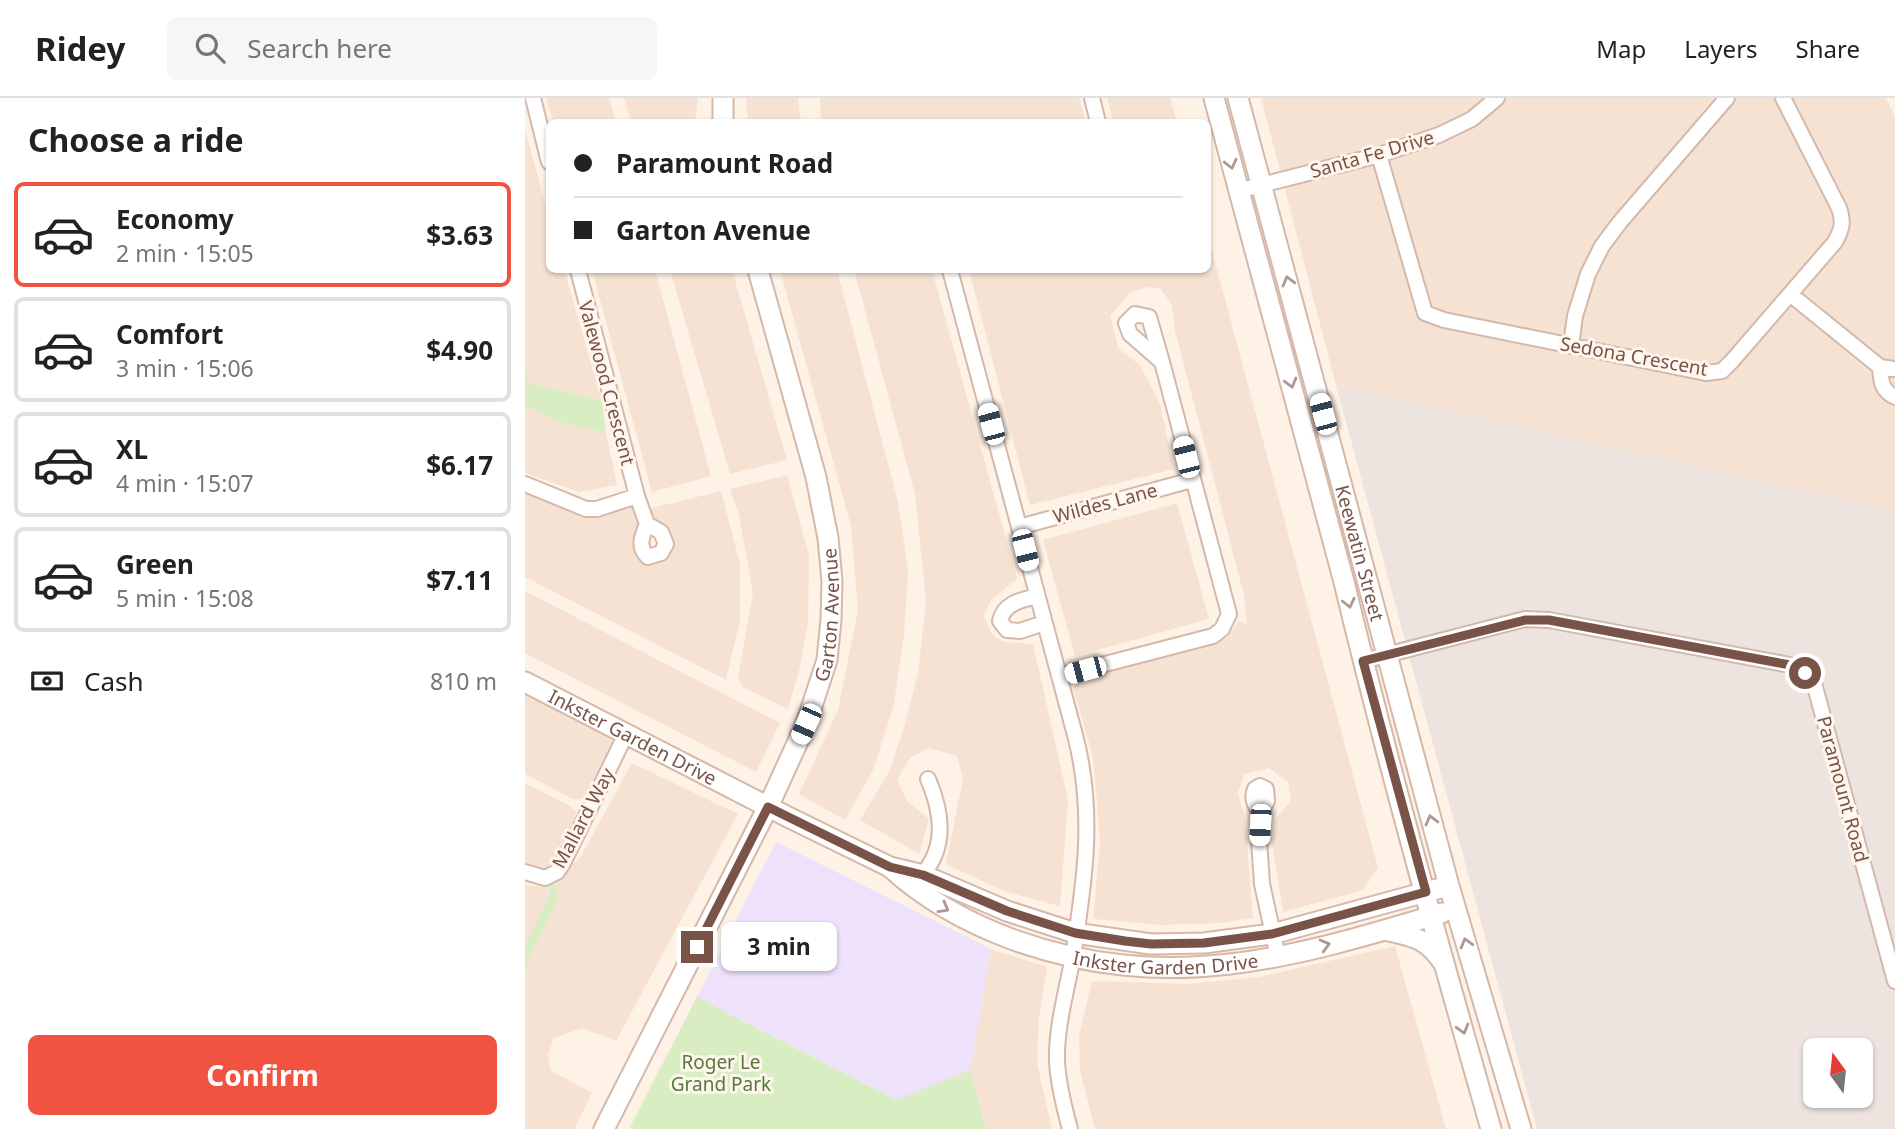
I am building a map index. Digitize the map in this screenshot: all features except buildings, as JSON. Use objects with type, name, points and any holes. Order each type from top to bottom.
[{"type":"street","points":[[533,98],[546,150]]},
{"type":"street","points":[[723,98],[723,119]]},
{"type":"street","points":[[1092,98],[1097,119]]},
{"type":"street","name":"Keewatin Street","points":[[1214,98],[1431,916],[1491,1129]]},
{"type":"street","name":"Keewatin Street","points":[[1238,98],[1449,886],[1521,1129]]},
{"type":"street","name":"Santa Fe Drive","points":[[1238,191],[1379,155],[1450,130],[1472,119],[1497,98]]},
{"type":"street","points":[[1571,345],[1575,316],[1588,274],[1602,246],[1727,98]]},
{"type":"street","name":"Sedona Crescent","points":[[1379,155],[1426,313],[1444,320],[1706,373],[1722,370],[1835,242],[1842,228],[1843,218],[1783,98]]},
{"type":"street","name":"Valewood Crescent","points":[[579,273],[637,496],[647,524]]},
{"type":"street","name":"Garton Avenue","points":[[604,1129],[768,807],[818,691],[827,660],[832,581],[828,538],[816,477],[759,273]]},
{"type":"street","points":[[951,273],[1081,758],[1087,811],[1086,864],[1059,1032],[1057,1060],[1061,1093],[1070,1129]]},
{"type":"street","points":[[1790,294],[1888,368],[1881,384],[1887,393],[1895,397]]},
{"type":"street","points":[[1059,676],[1213,636],[1222,629],[1229,614],[1162,362]]},
{"type":"street","name":"Wildes Lane","points":[[1019,527],[1192,480]]},
{"type":"street","points":[[525,485],[586,509],[597,509],[637,496]]},
{"type":"street","points":[[1037,596],[1010,605],[1002,611],[1000,621],[1007,629],[1020,631],[1044,624]]},
{"type":"street","name":"Paramount Road","points":[[1363,661],[1525,620],[1549,620],[1790,665],[1805,673],[1814,683],[1895,981]]},
{"type":"street","name":"Inkster Garden Drive","points":[[525,682],[917,880],[1075,933],[1151,944],[1204,943],[1272,934],[1449,886]]},
{"type":"street","name":"Mallard Way","points":[[525,872],[545,878],[557,872],[626,734]]},
{"type":"street","points":[[917,880],[934,861],[940,828],[937,802],[927,779]]},
{"type":"street","points":[[1260,813],[1262,884],[1278,957]]},
{"type":"street","name":"Inkster Garden Drive","points":[[917,880],[939,906],[988,930],[1073,958],[1144,968],[1186,969],[1278,957],[1456,909]]},
{"type":"street","points":[[1384,929],[1431,945],[1445,964]]},
{"type":"shaded area","points":[[546,98],[609,98],[615,119],[552,119]]},
{"type":"shaded area","points":[[624,98],[698,98],[695,119],[630,119]]},
{"type":"shaded area","points":[[746,98],[798,98],[801,119],[748,119]]},
{"type":"shaded area","points":[[820,98],[1079,98],[1085,119],[821,119]]},
{"type":"shaded area","points":[[1107,98],[1170,98],[1176,119],[1112,119]]},
{"type":"shaded area","points":[[1261,98],[1886,98],[1895,117],[1895,511],[1336,385]]},
{"type":"shaded area","points":[[525,130],[546,206],[546,273],[565,273],[602,401],[529,383],[525,369]]},
{"type":"shaded area","points":[[1211,247],[1378,868],[1363,890],[1283,912],[1272,843],[1276,818],[1291,801],[1288,782],[1269,768],[1244,774],[1238,793],[1245,819],[1253,918],[1219,923],[1162,925],[1093,919],[1100,843],[1097,801],[1092,753],[1073,688],[1083,675],[1227,638],[1239,621],[1247,625],[1244,595],[1175,331],[1172,305],[1160,288],[1148,287],[1130,293],[1110,316],[1119,349],[1140,365],[1160,404],[1174,469],[1030,505],[970,273],[1211,273]]},
{"type":"shaded area","points":[[593,273],[656,273],[711,476],[652,492]]},
{"type":"shaded area","points":[[671,273],[733,273],[787,460],[730,474]]},
{"type":"shaded area","points":[[781,273],[838,273],[898,502],[908,571],[904,636],[893,708],[873,770],[845,820],[799,794],[838,710],[858,610],[851,526]]},
{"type":"shaded area","points":[[855,273],[933,273],[1017,579],[991,600],[984,616],[991,633],[1003,642],[1033,644],[1068,800],[1060,906],[1006,892],[946,864],[963,779],[957,756],[928,748],[910,758],[897,780],[907,801],[929,819],[919,854],[860,820],[889,772],[918,673],[926,601],[915,494]]},
{"type":"shaded area","points":[[1336,385],[1895,511],[1895,1129],[1537,1129]]},
{"type":"shaded area","points":[[525,405],[561,423],[606,433],[617,485],[579,492],[525,473]]},
{"type":"shaded area","points":[[787,475],[809,555],[808,624],[788,709],[742,687],[738,677],[753,594],[739,515],[730,489]]},
{"type":"shaded area","points":[[525,489],[583,513],[637,500],[644,526],[636,541],[663,557],[648,512],[652,508],[721,491],[740,564],[740,620],[726,680],[525,577]]},
{"type":"shaded area","points":[[1177,503],[1209,619],[1075,656],[1043,540]]},
{"type":"shaded area","points":[[525,591],[780,723],[756,772],[525,653]]},
{"type":"shaded area","points":[[525,691],[608,735],[613,744],[610,755],[587,799],[573,799],[525,774]]},
{"type":"shaded area","points":[[632,763],[738,814],[616,1041],[582,1028],[554,1038],[548,1054],[550,1070],[592,1093],[574,1129],[525,1129],[525,966],[558,901],[556,883],[581,856]]},
{"type":"shaded area","points":[[525,783],[570,806],[576,812],[574,824],[550,867],[541,869],[525,863]]},
{"type":"shaded area","points":[[776,842],[991,949],[970,1070],[897,1100],[697,997]]},
{"type":"shaded area","points":[[525,884],[550,885],[549,896],[525,946]]},
{"type":"shaded area","points":[[1395,946],[1446,1129],[1095,1129],[1080,1071],[1079,1036],[1092,981],[1188,984],[1259,977]]},
{"type":"shaded area","points":[[991,949],[1047,967],[1039,1017],[1037,1063],[1052,1129],[986,1129],[970,1070]]},
{"type":"green space","points":[[525,369],[529,383],[602,401],[606,433],[561,423],[525,405]]},
{"type":"green space","points":[[556,883],[558,901],[525,966],[525,946],[549,896],[550,885]]},
{"type":"green space","name":"Roger Le Grand Park","points":[[697,997],[896,1100],[970,1070],[986,1129],[633,1129],[630,1127]]},
{"type":"route","points":[[697,947],[768,807],[890,867],[923,875],[965,895],[1048,926],[1075,933],[1151,944],[1204,943],[1272,934],[1426,892],[1363,661],[1525,620],[1549,620],[1790,665],[1805,673]]}]
